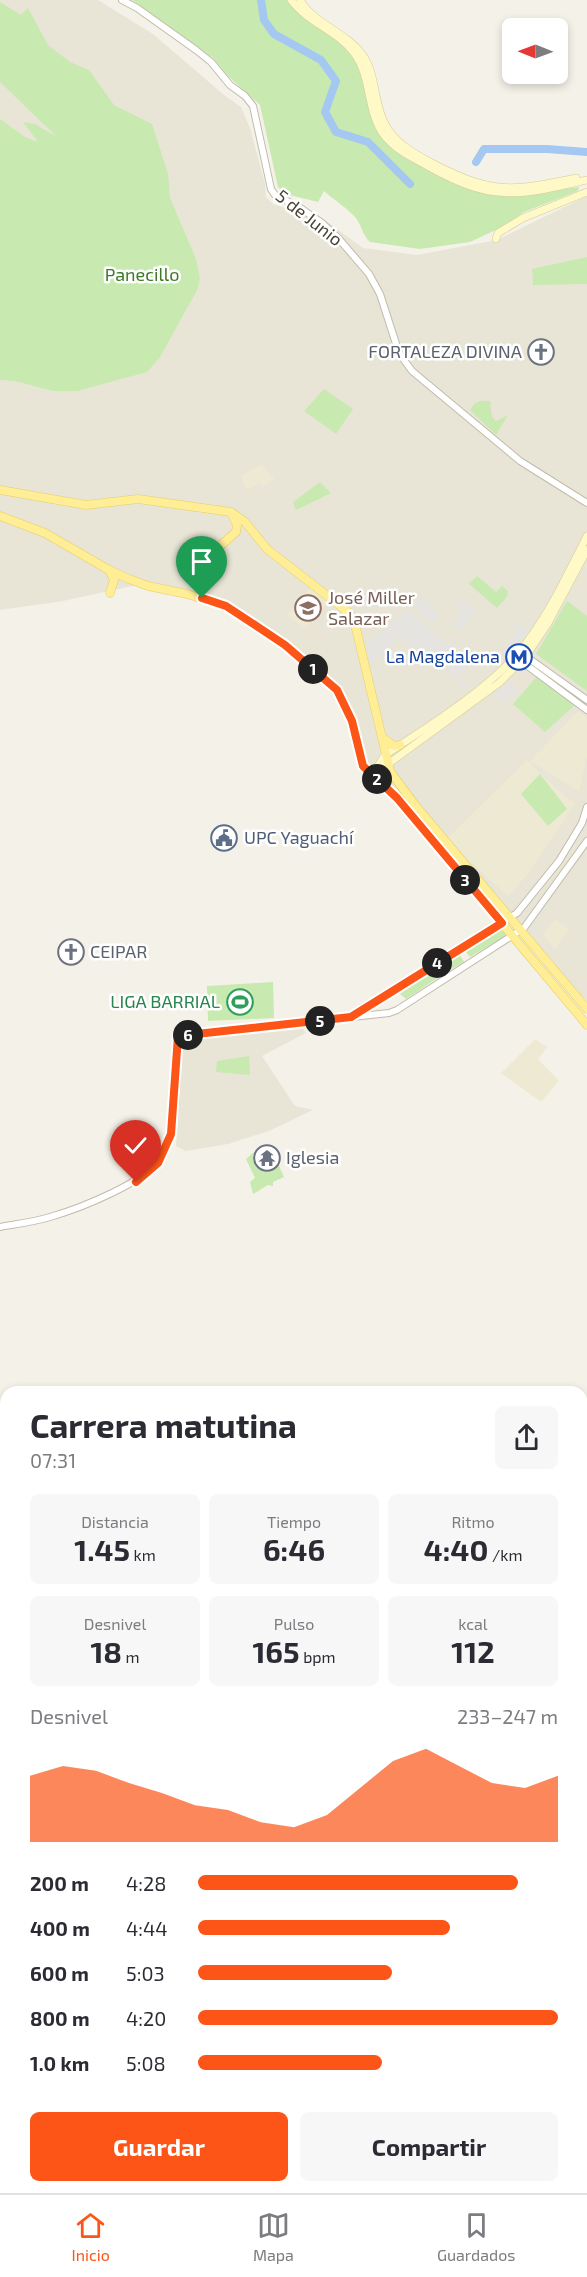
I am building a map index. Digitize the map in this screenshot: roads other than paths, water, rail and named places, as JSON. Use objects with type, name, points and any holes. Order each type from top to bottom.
[{"type":"main road","points":[[291,0],[308,18],[343,42],[352,51],[366,79],[377,122],[387,138],[397,148],[461,183],[487,192],[522,193],[587,178]]},
{"type":"main road","points":[[300,0],[313,15],[358,49],[369,66],[385,125],[401,144],[420,156],[459,177],[500,188],[525,188],[587,178]]},
{"type":"main road","points":[[496,239],[498,233],[523,218],[587,192]]},
{"type":"main road","points":[[0,490],[86,506],[138,499],[231,512],[245,522],[267,549],[352,617],[390,771],[415,805],[587,1009]]},
{"type":"main road","points":[[220,546],[236,532],[236,523],[231,512]]},
{"type":"main road","points":[[0,516],[45,533],[109,570],[148,586],[221,604],[285,645],[332,686],[343,699],[352,721],[361,762],[366,770],[397,798],[587,1025]]},
{"type":"main road","points":[[378,766],[385,755],[487,683],[517,653],[563,584],[587,536]]},
{"type":"main road","points":[[366,770],[388,764],[507,676],[524,659],[548,623],[587,550]]},
{"type":"main road","points":[[109,570],[114,580],[110,594]]},
{"type":"main road","points":[[500,670],[507,676]]},
{"type":"main road","points":[[380,733],[388,744],[400,745]]},
{"type":"street","name":"5 de Junio","points":[[122,0],[196,50],[253,106],[274,195],[299,207],[339,238],[369,274],[380,294],[399,353],[412,371],[520,461],[587,503]]},
{"type":"street","points":[[517,653],[587,710]]},
{"type":"street","points":[[524,659],[587,700]]},
{"type":"street","points":[[351,1017],[517,913],[559,861],[582,823],[587,807]]},
{"type":"street","points":[[0,1227],[52,1217],[136,1182],[158,1163],[171,1134],[178,1036],[389,1013],[397,1010],[521,931],[587,841]]},
{"type":"waterway","points":[[261,0],[264,20],[274,34],[321,60],[336,81],[325,112],[336,132],[368,142],[410,184]]},
{"type":"waterway","points":[[476,162],[484,149],[547,149],[587,152]]},
{"type":"place","name":"FORTALEZA DIVINA","points":[[541,352]]},
{"type":"place","name":"José Miller Salazar","points":[[308,608]]},
{"type":"place","name":"La Magdalena","points":[[519,657]]},
{"type":"place","name":"UPC Yaguachí","points":[[224,838]]},
{"type":"place","name":"CEIPAR","points":[[71,952]]},
{"type":"place","name":"LIGA BARRIAL","points":[[240,1002]]},
{"type":"place","name":"Iglesia","points":[[267,1158]]},
{"type":"park label","name":"Panecillo","points":[[142,275]]}]
